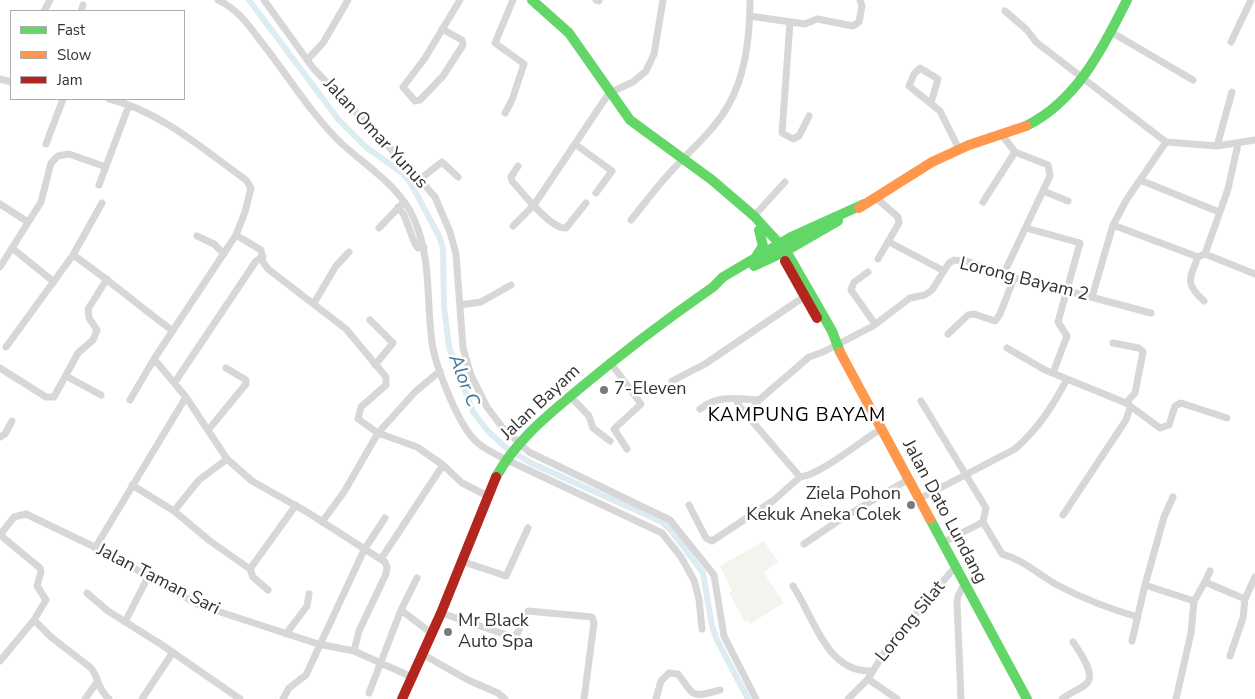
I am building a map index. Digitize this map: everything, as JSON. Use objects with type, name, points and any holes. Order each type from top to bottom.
[{"type":"main road","name":"Jalan Dato Lundang","points":[[532,0],[569,33],[630,120],[712,180],[754,216],[761,228]]},
{"type":"main road","points":[[780,249],[812,237],[921,168],[959,149],[1002,135],[1048,114],[1083,78],[1111,32],[1127,0]]},
{"type":"main road","name":"Jalan Dato Lundang","points":[[685,162],[708,185],[761,228],[780,249],[796,273],[832,331],[835,343],[1027,699]]},
{"type":"main road","points":[[780,249],[791,238],[864,204]]},
{"type":"main road","points":[[749,264],[761,252],[763,246],[761,228],[791,238]]},
{"type":"main road","points":[[796,273],[796,254],[812,237]]},
{"type":"main road","name":"Jalan Bayam","points":[[402,699],[441,613],[488,496],[506,458],[516,445],[610,362],[714,287],[725,284],[749,264],[780,249]]},
{"type":"main road","points":[[749,264],[779,263],[796,273]]},
{"type":"main road","name":"Jalan Dato Lundang","points":[[796,273],[805,296],[828,336],[835,343]]},
{"type":"street","points":[[218,0],[238,12],[319,118],[340,142],[379,175],[401,204],[414,217],[424,247],[429,275],[432,342],[440,371],[459,416],[472,436],[488,450],[662,533],[681,557],[694,580],[699,598],[702,629]]},
{"type":"street","name":"Jalan Omar Yunus","points":[[264,0],[307,60],[420,179],[434,197],[450,232],[459,274],[463,348],[471,375],[487,407],[516,445],[670,520],[714,575],[724,636],[756,699]]},
{"type":"street","points":[[307,60],[323,43],[348,0]]},
{"type":"street","points":[[442,29],[462,40],[463,45],[444,76],[420,100],[413,100],[403,87],[425,58],[442,29],[460,0]]},
{"type":"street","points":[[505,113],[524,64],[495,43],[513,0]]},
{"type":"street","points":[[513,226],[534,205],[609,92],[633,82],[650,64],[663,0]]},
{"type":"street","points":[[631,220],[685,162],[709,133],[730,102],[741,71],[750,16],[750,0]]},
{"type":"street","points":[[750,16],[805,24],[817,19],[856,25],[862,6],[860,0]]},
{"type":"street","points":[[1231,42],[1252,0]]},
{"type":"street","points":[[1005,11],[1030,32],[1036,42],[1166,142],[1217,146],[1255,140]]},
{"type":"street","points":[[790,22],[782,133],[793,140],[799,136],[809,116]]},
{"type":"street","points":[[1111,32],[1193,80]]},
{"type":"street","points":[[931,103],[937,78],[923,68],[918,68],[909,86],[940,111],[959,149]]},
{"type":"street","points":[[1217,146],[1232,92]]},
{"type":"street","points":[[46,144],[63,100]]},
{"type":"street","points":[[113,100],[129,105],[193,142],[250,184],[245,212],[236,235],[154,358],[130,400]]},
{"type":"street","points":[[99,186],[129,105]]},
{"type":"street","points":[[1002,135],[1014,152],[1048,165],[1050,176],[1004,273]]},
{"type":"street","points":[[1092,297],[1113,225],[1166,142]]},
{"type":"street","points":[[575,144],[612,171],[596,193]]},
{"type":"street","points":[[1204,301],[1193,290],[1189,279],[1202,256],[1228,189],[1238,144]]},
{"type":"street","points":[[983,202],[1014,152]]},
{"type":"street","points":[[0,267],[41,202],[49,168],[58,156],[69,154],[106,167]]},
{"type":"street","points":[[420,179],[442,162],[458,177]]},
{"type":"street","points":[[518,166],[511,180],[547,219],[562,229],[566,228],[586,203]]},
{"type":"street","points":[[1140,180],[1219,212]]},
{"type":"street","points":[[754,216],[785,182]]},
{"type":"street","points":[[1043,191],[1068,201]]},
{"type":"street","points":[[875,197],[898,217],[899,222],[878,259]]},
{"type":"street","points":[[6,347],[73,255],[102,203]]},
{"type":"street","points":[[0,204],[28,222]]},
{"type":"street","points":[[379,228],[401,204]]},
{"type":"street","points":[[1113,225],[1255,274]]},
{"type":"street","points":[[1026,228],[1080,243],[1058,324],[1067,336],[1053,373]]},
{"type":"street","points":[[236,235],[261,250],[263,262],[268,269],[346,329],[386,377],[386,385],[361,407],[357,415],[361,422],[378,432],[417,447],[443,465],[462,483],[488,496]]},
{"type":"street","points":[[197,236],[214,244],[224,254]]},
{"type":"street","points":[[888,242],[944,271]]},
{"type":"street","points":[[12,248],[54,282]]},
{"type":"street","points":[[314,303],[336,266],[349,252]]},
{"type":"street","points":[[73,255],[107,279],[140,308],[173,332]]},
{"type":"street","points":[[174,382],[256,262],[263,256]]},
{"type":"street","name":"Lorong Bayam 2","points":[[748,416],[759,400],[808,357],[875,324],[910,298],[925,295],[932,290],[949,263],[954,260],[966,261],[981,268],[1004,273],[1014,278],[1151,313]]},
{"type":"street","points":[[868,272],[854,282],[851,290],[875,324]]},
{"type":"street","points":[[948,334],[968,315],[974,314],[995,321],[1000,314],[1014,278]]},
{"type":"street","points":[[0,368],[48,398],[56,394],[78,353],[96,335],[97,330],[89,318],[88,310],[107,279]]},
{"type":"street","points":[[460,305],[481,302],[511,285]]},
{"type":"street","points":[[672,381],[705,364],[805,296]]},
{"type":"street","points":[[370,320],[394,343],[375,365]]},
{"type":"street","points":[[1063,515],[1126,420],[1128,406],[1135,392],[1143,352],[1139,348],[1113,343]]},
{"type":"street","points":[[1007,348],[1053,373],[1128,406],[1160,428],[1169,426],[1175,406],[1181,403],[1227,418]]},
{"type":"street","points":[[154,358],[186,397],[209,429],[227,459],[252,481],[296,505],[364,550],[381,559],[387,567],[386,574],[360,631],[354,651]]},
{"type":"street","points":[[610,362],[641,404],[614,429],[627,448]]},
{"type":"street","points":[[209,429],[246,384],[246,380],[226,368]]},
{"type":"street","points":[[322,522],[344,492],[378,432],[415,392],[440,371]]},
{"type":"street","points":[[66,376],[101,396]]},
{"type":"street","points":[[919,499],[999,458],[1027,439],[1054,405],[1067,379]]},
{"type":"street","points":[[570,396],[589,416],[593,428],[610,442]]},
{"type":"street","points":[[95,548],[186,397]]},
{"type":"street","points":[[736,399],[739,406],[800,477]]},
{"type":"street","points":[[700,409],[714,400],[759,400]]},
{"type":"street","points":[[921,401],[986,508],[983,522],[1002,554],[1020,560],[1060,586],[1079,594],[1095,604],[1138,617]]},
{"type":"street","points":[[0,437],[5,434],[12,421]]},
{"type":"street","points":[[689,505],[706,538],[712,541],[774,500],[800,477],[805,477],[825,466],[881,429]]},
{"type":"street","points":[[174,511],[199,480],[227,459]]},
{"type":"street","points":[[381,559],[443,465]]},
{"type":"street","points":[[804,544],[909,479]]},
{"type":"street","points":[[132,485],[174,511],[210,541],[250,569],[254,577],[268,590]]},
{"type":"street","points":[[1132,641],[1145,584],[1164,517],[1173,497]]},
{"type":"street","points":[[250,569],[296,505]]},
{"type":"street","name":"Jalan Taman Sari","points":[[0,535],[14,517],[26,514],[95,548],[199,605],[318,644],[354,651],[412,677]]},
{"type":"street","points":[[283,699],[289,688],[306,675],[318,644],[330,625],[364,550],[385,518]]},
{"type":"street","points":[[942,543],[983,522]]},
{"type":"street","points":[[461,560],[506,576],[528,528]]},
{"type":"street","points":[[0,535],[37,565],[41,572],[36,586],[46,600],[34,620],[0,661]]},
{"type":"street","name":"Lorong Silat","points":[[848,699],[868,679],[894,637],[911,620],[955,567]]},
{"type":"street","points":[[1176,699],[1191,633],[1194,601],[1210,571]]},
{"type":"street","points":[[125,622],[148,577]]},
{"type":"street","points":[[1230,656],[1243,618],[1246,599],[1255,577]]},
{"type":"street","points":[[369,693],[401,610],[417,578]]},
{"type":"street","points":[[1205,582],[1246,599]]},
{"type":"street","points":[[960,699],[957,603],[964,584]]},
{"type":"street","points":[[1145,584],[1194,601]]},
{"type":"street","points":[[793,586],[828,648],[854,669],[872,670]]},
{"type":"street","points":[[87,593],[125,622],[173,652],[240,699]]},
{"type":"street","points":[[286,634],[306,606],[309,594]]},
{"type":"street","points":[[401,610],[431,633]]},
{"type":"street","points":[[441,613],[513,637],[517,634],[528,612],[592,617],[594,623],[584,699]]},
{"type":"street","points":[[34,620],[51,637],[91,668],[108,699]]},
{"type":"street","points":[[1062,699],[1086,684],[1090,679],[1090,672],[1073,642]]},
{"type":"street","points":[[142,699],[173,652]]},
{"type":"street","points":[[422,654],[505,699]]},
{"type":"street","points":[[656,699],[661,681],[669,673],[678,674],[692,693],[696,695],[720,690]]},
{"type":"street","points":[[868,679],[897,699]]},
{"type":"street","points":[[85,699],[97,682]]},
{"type":"shaded area","points":[[764,541],[778,562],[764,573],[784,603],[750,624],[748,620],[745,622],[729,593],[732,591],[720,566]]},
{"type":"waterway","name":"Alor C","points":[[249,0],[338,119],[366,147],[409,180],[439,236],[443,248],[444,306],[449,347],[473,412],[488,431],[505,447],[531,463],[662,522],[670,529],[703,573],[712,626],[717,640],[748,699]]},
{"type":"traffic: fast","points":[[532,0],[569,33],[630,120],[712,180],[754,216],[786,251],[832,331],[840,352]]},
{"type":"traffic: fast","points":[[1026,126],[1060,103],[1087,72],[1127,0]]},
{"type":"traffic: fast","points":[[496,477],[513,451],[544,419],[612,362],[713,287],[723,277],[791,237],[864,204]]},
{"type":"traffic: fast","points":[[754,266],[786,251],[838,221]]},
{"type":"traffic: fast","points":[[757,255],[763,246],[759,230]]},
{"type":"traffic: fast","points":[[930,519],[1027,699]]},
{"type":"traffic: slow","points":[[859,208],[932,162],[969,145],[1026,126]]},
{"type":"traffic: slow","points":[[840,352],[930,519]]},
{"type":"traffic: jam","points":[[785,261],[817,318]]},
{"type":"traffic: jam","points":[[402,699],[441,613],[496,477]]},
{"type":"place","name":"7-Eleven","points":[[604,390]]},
{"type":"place","name":"Ziela Pohon Kekuk Aneka Colek","points":[[911,505]]},
{"type":"place","name":"Mr Black Auto Spa","points":[[448,632]]},
{"type":"district","name":"KAMPUNG BAYAM","points":[[797,416]]}]
